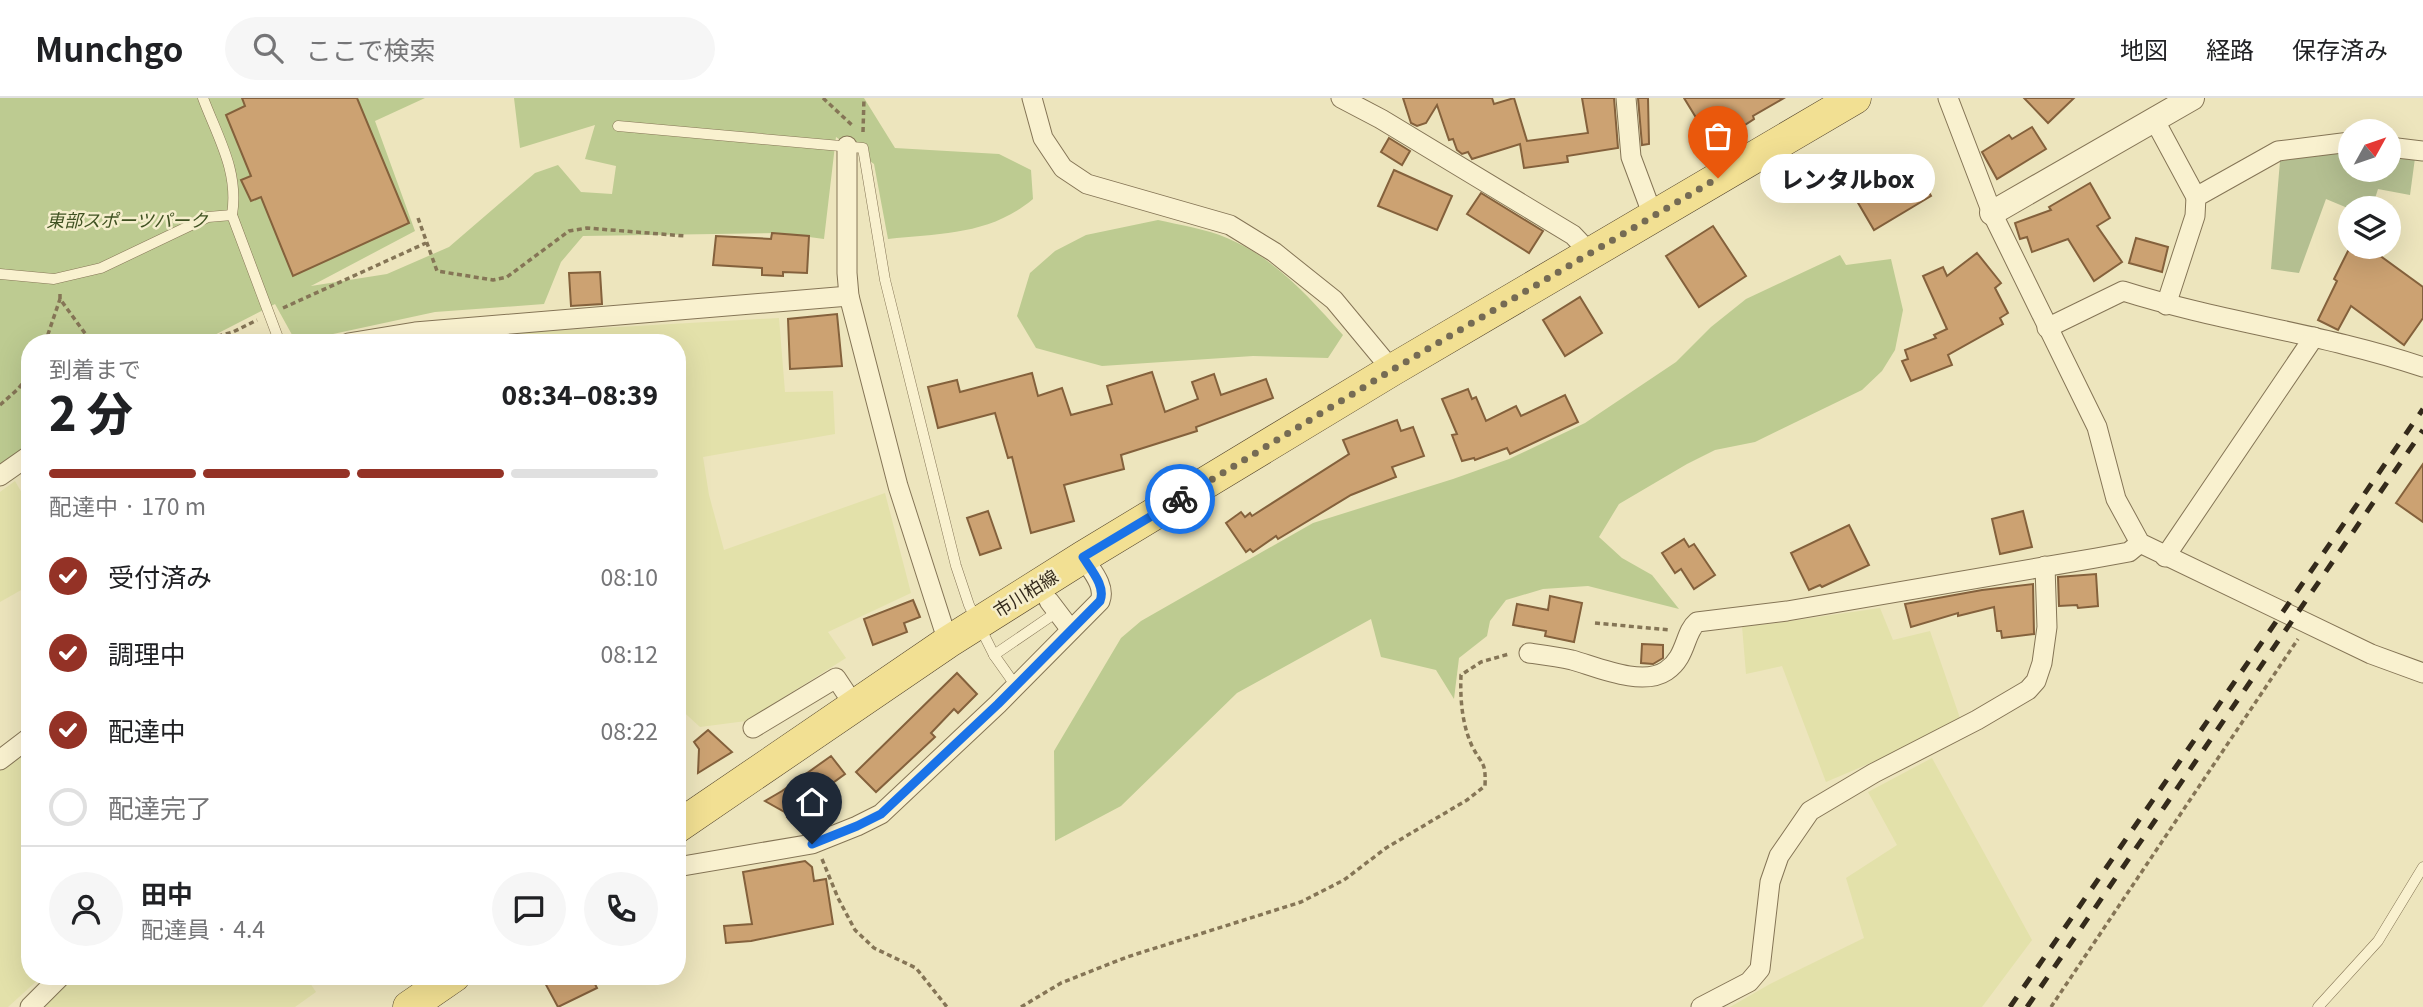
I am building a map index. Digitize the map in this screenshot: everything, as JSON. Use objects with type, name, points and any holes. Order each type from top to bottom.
[{"type":"main road","name":"市川柏線","points":[[686,821],[948,642],[1083,557],[1392,370],[1855,98]]},
{"type":"main road","points":[[409,1007],[440,985]]},
{"type":"street","points":[[1032,98],[1043,138],[1063,168],[1087,184],[1230,225],[1275,252],[1334,300],[1392,370]]},
{"type":"street","points":[[1341,98],[1381,119],[1573,235],[1591,254]]},
{"type":"street","points":[[1626,98],[1631,157],[1653,216]]},
{"type":"street","points":[[1948,98],[1992,213],[2097,427],[2116,499],[2140,543],[2371,654],[2423,673]]},
{"type":"street","points":[[1992,213],[2192,98]]},
{"type":"street","points":[[2155,121],[2196,197],[2195,216],[2166,305]]},
{"type":"street","points":[[2196,197],[2278,151],[2338,144]]},
{"type":"street","points":[[847,146],[849,296],[898,486],[948,642]]},
{"type":"street","points":[[2401,148],[2423,151]]},
{"type":"street","points":[[2047,328],[2123,291],[2166,305],[2314,337],[2423,367]]},
{"type":"street","points":[[403,334],[849,296]]},
{"type":"street","points":[[2165,557],[2314,337]]},
{"type":"street","points":[[0,475],[21,461]]},
{"type":"street","points":[[1529,653],[1569,660],[1619,674],[1641,677],[1657,675],[1666,671],[1680,658],[1692,626],[1697,622],[1787,611],[2129,552],[2140,543]]},
{"type":"street","points":[[686,865],[812,844],[881,814],[1016,686],[1100,601],[1103,593],[1083,557]]},
{"type":"street","points":[[1701,1007],[1749,982],[1760,969],[1770,883],[1779,856],[1810,811],[1874,773],[1977,720],[2028,690],[2036,681],[2042,663],[2047,627],[2045,566]]},
{"type":"street","points":[[1053,606],[1071,630]]},
{"type":"street","points":[[753,729],[836,678],[854,705]]},
{"type":"street","points":[[0,760],[21,744]]},
{"type":"street","points":[[30,1007],[52,985]]},
{"type":"lane","points":[[202,98],[233,174],[232,215],[277,334]]},
{"type":"lane","points":[[618,126],[863,148],[885,280],[953,554],[969,605],[994,655],[1016,686]]},
{"type":"lane","points":[[0,274],[59,278],[101,268],[208,217],[232,215]]},
{"type":"lane","points":[[994,655],[1053,606]]},
{"type":"lane","points":[[2318,1007],[2378,941],[2423,867]]},
{"type":"path","points":[[822,98],[863,135],[864,98]]},
{"type":"path","points":[[418,218],[437,271],[493,280],[507,277],[569,231],[587,228],[685,236]]},
{"type":"path","points":[[226,334],[426,243]]},
{"type":"path","points":[[48,334],[60,299],[59,278]]},
{"type":"path","points":[[60,299],[85,334]]},
{"type":"path","points":[[0,405],[21,385]]},
{"type":"path","points":[[1595,623],[1682,632]]},
{"type":"path","points":[[2051,1007],[2309,623]]},
{"type":"path","points":[[1021,1007],[1061,983],[1127,957],[1301,902],[1344,880],[1386,848],[1467,800],[1485,786],[1486,766],[1472,746],[1460,702],[1461,675],[1480,662],[1511,654],[1529,653]]},
{"type":"path","points":[[812,844],[825,864],[838,898],[855,930],[874,948],[916,968],[947,1007]]},
{"type":"shaded area","points":[[779,318],[785,392],[833,391],[835,434],[703,457],[709,495],[724,550],[885,493],[911,593],[828,632],[846,658],[746,721],[700,727],[686,714],[686,334],[495,334]]},
{"type":"shaded area","points":[[15,481],[21,491],[21,590],[0,602],[0,492]]},
{"type":"shaded area","points":[[1880,608],[1893,640],[1930,631],[1962,724],[1826,782],[1782,666],[1746,674],[1742,626]]},
{"type":"shaded area","points":[[21,751],[21,985],[32,985],[8,1007],[0,1007],[0,767]]},
{"type":"shaded area","points":[[1932,758],[2032,940],[1982,1007],[1730,1007],[1770,984],[1864,938],[1846,878],[1897,845],[1868,792]]},
{"type":"shaded area","points":[[59,985],[311,985],[316,992],[295,1007],[35,1007]]},
{"type":"green space","name":"東部スポーツパーク","points":[[0,98],[425,98],[375,121],[415,231],[311,286],[387,274],[449,247],[535,173],[558,165],[581,192],[612,194],[616,166],[585,159],[595,125],[520,148],[514,98],[864,98],[895,148],[999,154],[1031,170],[1033,199],[1000,220],[965,230],[888,239],[874,164],[836,137],[824,239],[780,233],[583,236],[561,262],[544,304],[435,312],[333,334],[292,334],[275,304],[217,334],[21,334],[21,449],[0,464]]},
{"type":"green space","points":[[2338,152],[2338,182],[2401,182],[2401,156],[2415,158],[2410,195],[2378,189],[2376,196],[2338,196],[2338,204],[2326,199],[2299,273],[2271,269],[2280,161]]},
{"type":"green space","points":[[1158,220],[1227,238],[1276,267],[1343,335],[1328,358],[1253,356],[1102,366],[1036,348],[1017,316],[1030,273],[1055,251],[1086,235]]},
{"type":"green space","points":[[1840,255],[1846,265],[1891,259],[1903,310],[1895,350],[1882,371],[1862,390],[1755,442],[1715,450],[1687,464],[1619,504],[1599,537],[1622,558],[1652,575],[1679,609],[1588,586],[1543,589],[1506,600],[1490,621],[1487,636],[1459,658],[1454,699],[1436,670],[1381,657],[1371,619],[1237,693],[1121,806],[1055,841],[1054,751],[1121,638],[1141,621],[1313,523],[1509,459],[1585,423],[1676,362],[1711,327],[1746,299]]},
{"type":"building","points":[[242,98],[357,98],[409,223],[293,276],[261,197],[251,201],[241,180],[251,176],[226,115],[245,106]]},
{"type":"building","points":[[1403,98],[1492,98],[1494,104],[1514,98],[1527,141],[1588,133],[1582,98],[1614,98],[1618,148],[1567,156],[1568,162],[1524,168],[1520,144],[1472,159],[1468,152],[1462,154],[1457,150],[1453,139],[1449,140],[1437,105],[1426,123],[1417,126],[1411,123]]},
{"type":"building","points":[[1638,98],[1648,98],[1649,144],[1642,145]]},
{"type":"building","points":[[1684,98],[1784,98],[1753,116],[1754,119],[1725,138],[1723,134],[1711,142]]},
{"type":"building","points":[[2024,98],[2074,98],[2048,123]]},
{"type":"building","points":[[2032,127],[2046,149],[1997,179],[1982,152],[2009,135],[2012,139]]},
{"type":"building","points":[[1389,138],[1410,151],[1402,165],[1381,152]]},
{"type":"building","points":[[1912,163],[1931,196],[1874,230],[1857,201],[1871,193],[1868,189]]},
{"type":"building","points":[[1394,170],[1452,196],[1437,230],[1378,206]]},
{"type":"building","points":[[2090,183],[2110,218],[2097,226],[2122,262],[2094,281],[2068,239],[2032,252],[2027,237],[2020,239],[2015,223],[2051,210],[2049,207]]},
{"type":"building","points":[[1481,193],[1543,231],[1529,253],[1467,214]]},
{"type":"building","points":[[1713,226],[1746,276],[1699,307],[1666,256]]},
{"type":"building","points":[[772,233],[809,236],[807,273],[762,275],[762,268],[713,265],[716,236],[771,239]]},
{"type":"building","points":[[2136,238],[2168,247],[2162,272],[2129,263]]},
{"type":"building","points":[[1977,253],[2001,283],[1995,288],[2008,313],[2000,318],[2003,324],[1948,355],[1952,365],[1911,381],[1902,361],[1908,359],[1905,350],[1936,338],[1934,335],[1947,329],[1923,276],[1943,267],[1947,276]]},
{"type":"building","points":[[2344,259],[2384,259],[2423,287],[2423,318],[2404,345],[2351,306],[2338,330],[2318,320],[2337,281],[2334,279]]},
{"type":"building","points":[[600,272],[602,304],[571,306],[569,273]]},
{"type":"building","points":[[1580,297],[1602,333],[1565,356],[1543,320]]},
{"type":"building","points":[[837,314],[842,366],[790,369],[788,319]]},
{"type":"building","points":[[1152,372],[1165,412],[1198,399],[1192,382],[1214,374],[1221,395],[1266,379],[1273,398],[1196,427],[1197,431],[1121,455],[1124,469],[1064,485],[1074,521],[1031,533],[1012,457],[1008,458],[995,413],[938,428],[928,387],[957,380],[960,392],[1032,373],[1038,396],[1062,388],[1071,415],[1112,404],[1107,386]]},
{"type":"building","points":[[1468,389],[1472,399],[1476,397],[1486,421],[1516,406],[1521,416],[1565,395],[1578,422],[1510,454],[1507,448],[1475,460],[1462,461],[1452,435],[1457,434],[1442,399]]},
{"type":"building","points":[[1397,420],[1401,431],[1413,427],[1424,456],[1392,467],[1396,477],[1351,495],[1278,539],[1276,536],[1253,552],[1250,549],[1246,552],[1226,523],[1241,512],[1245,517],[1250,513],[1252,516],[1349,454],[1343,440]]},
{"type":"building","points":[[2423,464],[2423,522],[2396,503]]},
{"type":"building","points":[[988,511],[1001,548],[980,555],[967,518]]},
{"type":"building","points":[[2023,511],[2032,547],[2000,554],[1992,519]]},
{"type":"building","points":[[1849,525],[1869,565],[1822,587],[1820,585],[1809,590],[1791,553]]},
{"type":"building","points":[[1684,539],[1689,547],[1694,544],[1715,575],[1694,589],[1681,569],[1675,573],[1662,553]]},
{"type":"building","points":[[2096,574],[2098,606],[2059,606],[2058,577]]},
{"type":"building","points":[[2033,584],[2034,634],[2002,638],[2001,631],[1997,631],[1994,607],[1958,616],[1958,613],[1911,627],[1905,604],[1982,590]]},
{"type":"building","points":[[1550,596],[1582,603],[1574,642],[1545,636],[1546,631],[1513,625],[1517,604],[1548,610]]},
{"type":"building","points":[[913,600],[920,617],[904,623],[907,632],[873,645],[864,619]]},
{"type":"building","points":[[1642,644],[1663,645],[1663,658],[1653,664],[1641,663]]},
{"type":"building","points":[[957,673],[977,694],[958,713],[954,709],[931,733],[935,737],[876,792],[856,772]]},
{"type":"building","points":[[708,730],[732,752],[698,773],[699,749],[694,742]]},
{"type":"building","points":[[831,756],[845,774],[815,796],[837,809],[821,827],[812,822],[806,830],[787,817],[788,814],[765,801],[782,791]]},
{"type":"building","points":[[805,861],[812,867],[814,881],[826,879],[833,924],[751,941],[726,943],[724,926],[752,924],[743,872]]},
{"type":"building","points":[[546,985],[596,985],[597,988],[558,1007]]},
{"type":"railway","points":[[2010,1007],[2423,409]]},
{"type":"railway","points":[[2027,1007],[2423,430]]},
{"type":"way so far","points":[[1180,499],[1392,370],[1718,178]]},
{"type":"place","name":"レンタルbox","points":[[1718,178]]},
{"type":"route","points":[[812,844],[881,814],[915,784],[1100,601],[1103,593],[1083,557],[1180,499]]}]
